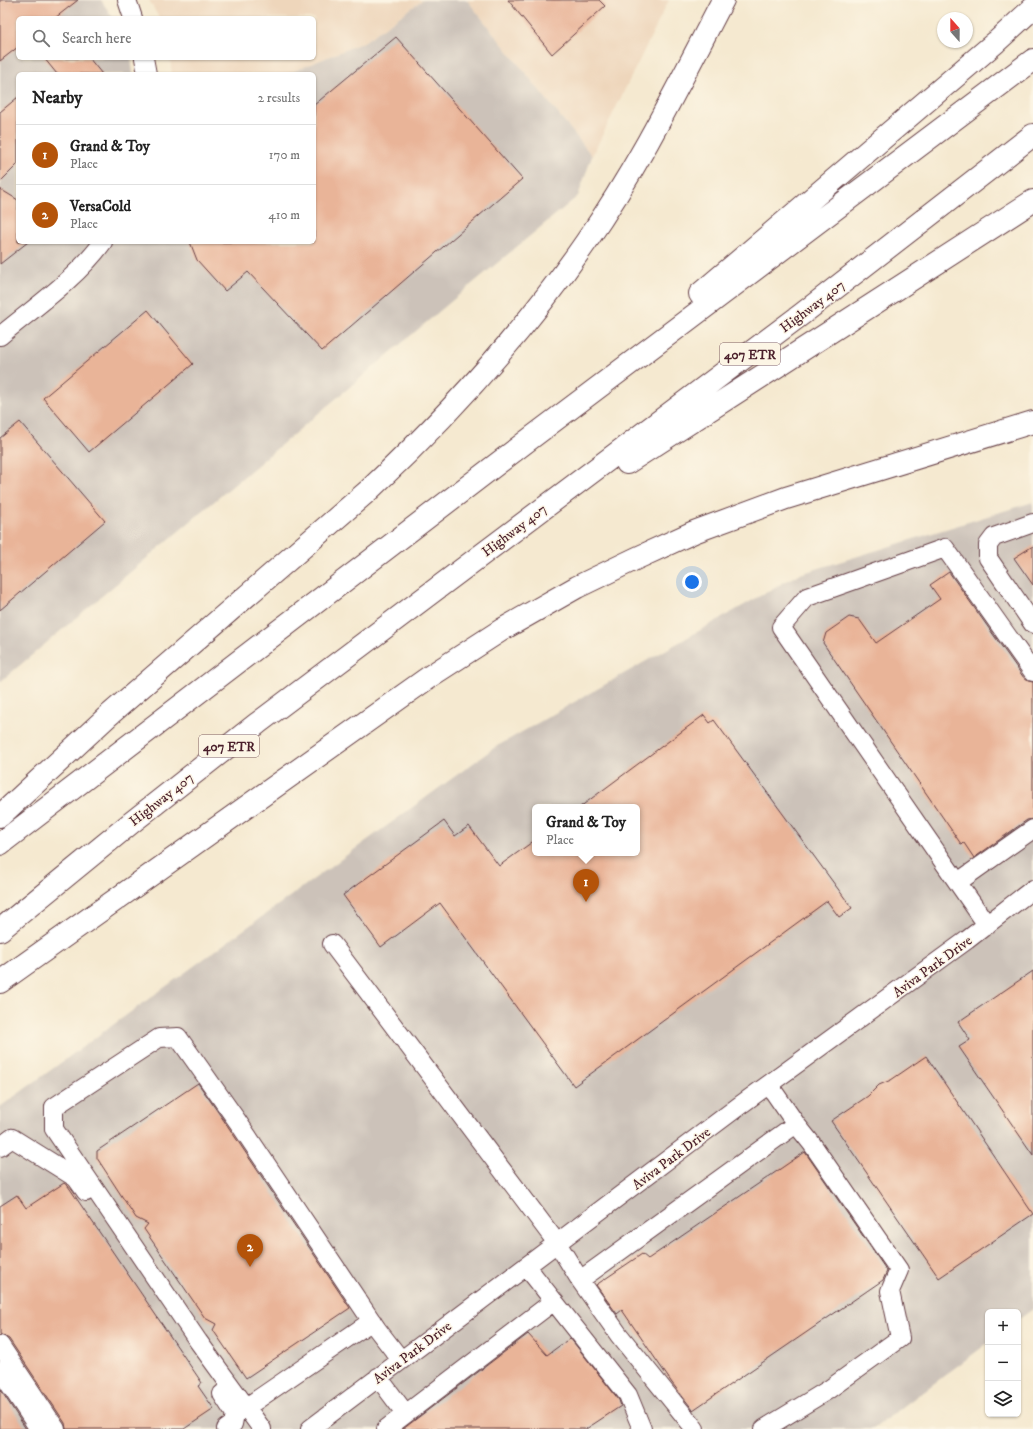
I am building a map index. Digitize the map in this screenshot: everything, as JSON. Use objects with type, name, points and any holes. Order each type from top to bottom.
[{"type":"highway","points":[[0,816],[108,716],[368,490],[409,452],[468,391],[531,315],[586,242],[624,183],[657,126],[723,0]]},
{"type":"highway","points":[[532,438],[990,47],[1033,8]]},
{"type":"highway","points":[[0,844],[532,438],[1033,60]]},
{"type":"highway","name":"Highway 407","points":[[0,930],[131,823],[258,723],[802,314],[1033,135]]},
{"type":"highway","points":[[463,568],[1033,201]]},
{"type":"highway","points":[[0,982],[432,676],[503,630],[577,587],[668,544],[739,514],[786,498],[1033,422]]},
{"type":"street","points":[[127,0],[132,16]]},
{"type":"street","points":[[144,60],[147,72]]},
{"type":"street","points":[[0,336],[55,291],[93,256],[102,244]]},
{"type":"street","points":[[1033,523],[994,537],[988,545],[988,558],[1033,624]]},
{"type":"street","points":[[987,925],[781,627],[807,597],[945,548],[1033,672]]},
{"type":"street","points":[[958,882],[1033,829]]},
{"type":"street","name":"Aviva Park Drive","points":[[310,1429],[526,1266],[987,925],[1033,889]]},
{"type":"street","points":[[332,944],[557,1243],[580,1280],[619,1335],[695,1429]]},
{"type":"street","points":[[262,1429],[198,1341],[54,1129],[54,1107],[159,1038],[178,1037],[238,1122],[372,1321],[401,1360]]},
{"type":"street","points":[[764,1429],[828,1390],[900,1338],[890,1291],[899,1270],[812,1144],[769,1085]]},
{"type":"street","points":[[580,1280],[796,1124]]},
{"type":"street","points":[[0,1147],[12,1138],[76,1178],[235,1414],[232,1427]]},
{"type":"street","points":[[526,1266],[628,1396],[642,1429]]},
{"type":"street","points":[[386,1429],[405,1413],[554,1301]]},
{"type":"street","points":[[246,1408],[372,1321]]},
{"type":"street","points":[[0,1345],[56,1429]]},
{"type":"street","points":[[0,1370],[39,1429]]},
{"type":"street","points":[[378,1377],[405,1413]]},
{"type":"shaded area","points":[[0,0],[101,0],[112,16],[16,16],[16,60],[131,60],[133,72],[16,72],[16,244],[316,244],[316,72],[292,72],[364,42],[423,0],[467,0],[592,156],[578,196],[0,682]]},
{"type":"shaded area","points":[[149,0],[423,0],[364,42],[292,72],[172,72],[170,60],[316,60],[316,16],[158,16]]},
{"type":"shaded area","points":[[467,0],[669,0],[592,156]]},
{"type":"shaded area","points":[[1033,502],[1033,1309],[1021,1318],[1021,1309],[985,1309],[985,1345],[873,1429],[0,1429],[0,1107],[494,748],[797,575]]},
{"type":"building","points":[[0,0],[78,0],[58,16],[16,16],[16,49],[0,61]]},
{"type":"building","points":[[508,0],[599,0],[605,6],[552,54]]},
{"type":"building","points":[[396,37],[522,179],[322,351],[248,272],[225,291],[197,260],[191,244],[316,244],[316,103]]},
{"type":"building","points":[[46,60],[91,60],[100,72],[55,72]]},
{"type":"building","points":[[16,99],[16,166],[0,182],[0,112]]},
{"type":"building","points":[[0,189],[16,199],[16,244],[25,244],[0,264]]},
{"type":"building","points":[[148,310],[193,364],[89,452],[43,398]]},
{"type":"building","points":[[20,422],[105,521],[0,610],[0,438]]},
{"type":"building","points":[[1033,546],[1033,585],[1014,558]]},
{"type":"building","points":[[949,572],[1024,678],[1033,682],[1033,819],[1027,820],[974,858],[964,843],[961,844],[823,643],[826,633],[849,617],[859,619],[876,643],[940,599],[930,585]]},
{"type":"building","points":[[704,715],[710,723],[714,720],[852,908],[839,917],[827,901],[574,1086],[440,903],[381,947],[343,895],[444,821],[455,836],[469,826],[499,866],[532,842],[532,856],[640,856],[640,804],[584,804]]},
{"type":"building","points":[[1033,971],[1033,1155],[959,1047],[970,1040],[958,1022]]},
{"type":"building","points":[[926,1056],[1033,1214],[939,1278],[831,1121],[868,1096],[879,1085],[891,1080]]},
{"type":"building","points":[[198,1083],[350,1308],[246,1378],[213,1330],[216,1324],[205,1318],[144,1229],[148,1224],[136,1218],[97,1158],[97,1151]]},
{"type":"building","points":[[805,1152],[887,1271],[883,1280],[693,1410],[672,1383],[622,1310],[617,1314],[596,1285],[642,1254],[648,1259]]},
{"type":"building","points":[[64,1183],[68,1186],[202,1383],[198,1386],[214,1409],[184,1429],[66,1429],[65,1423],[9,1339],[0,1334],[0,1206],[17,1195],[26,1208]]},
{"type":"building","points":[[528,1334],[547,1355],[570,1338],[619,1400],[621,1406],[586,1429],[403,1429]]},
{"type":"building","points":[[0,1389],[26,1429],[0,1429]]},
{"type":"place","name":"Grand & Toy","points":[[586,902]]},
{"type":"place","name":"VersaCold","points":[[250,1267]]}]
